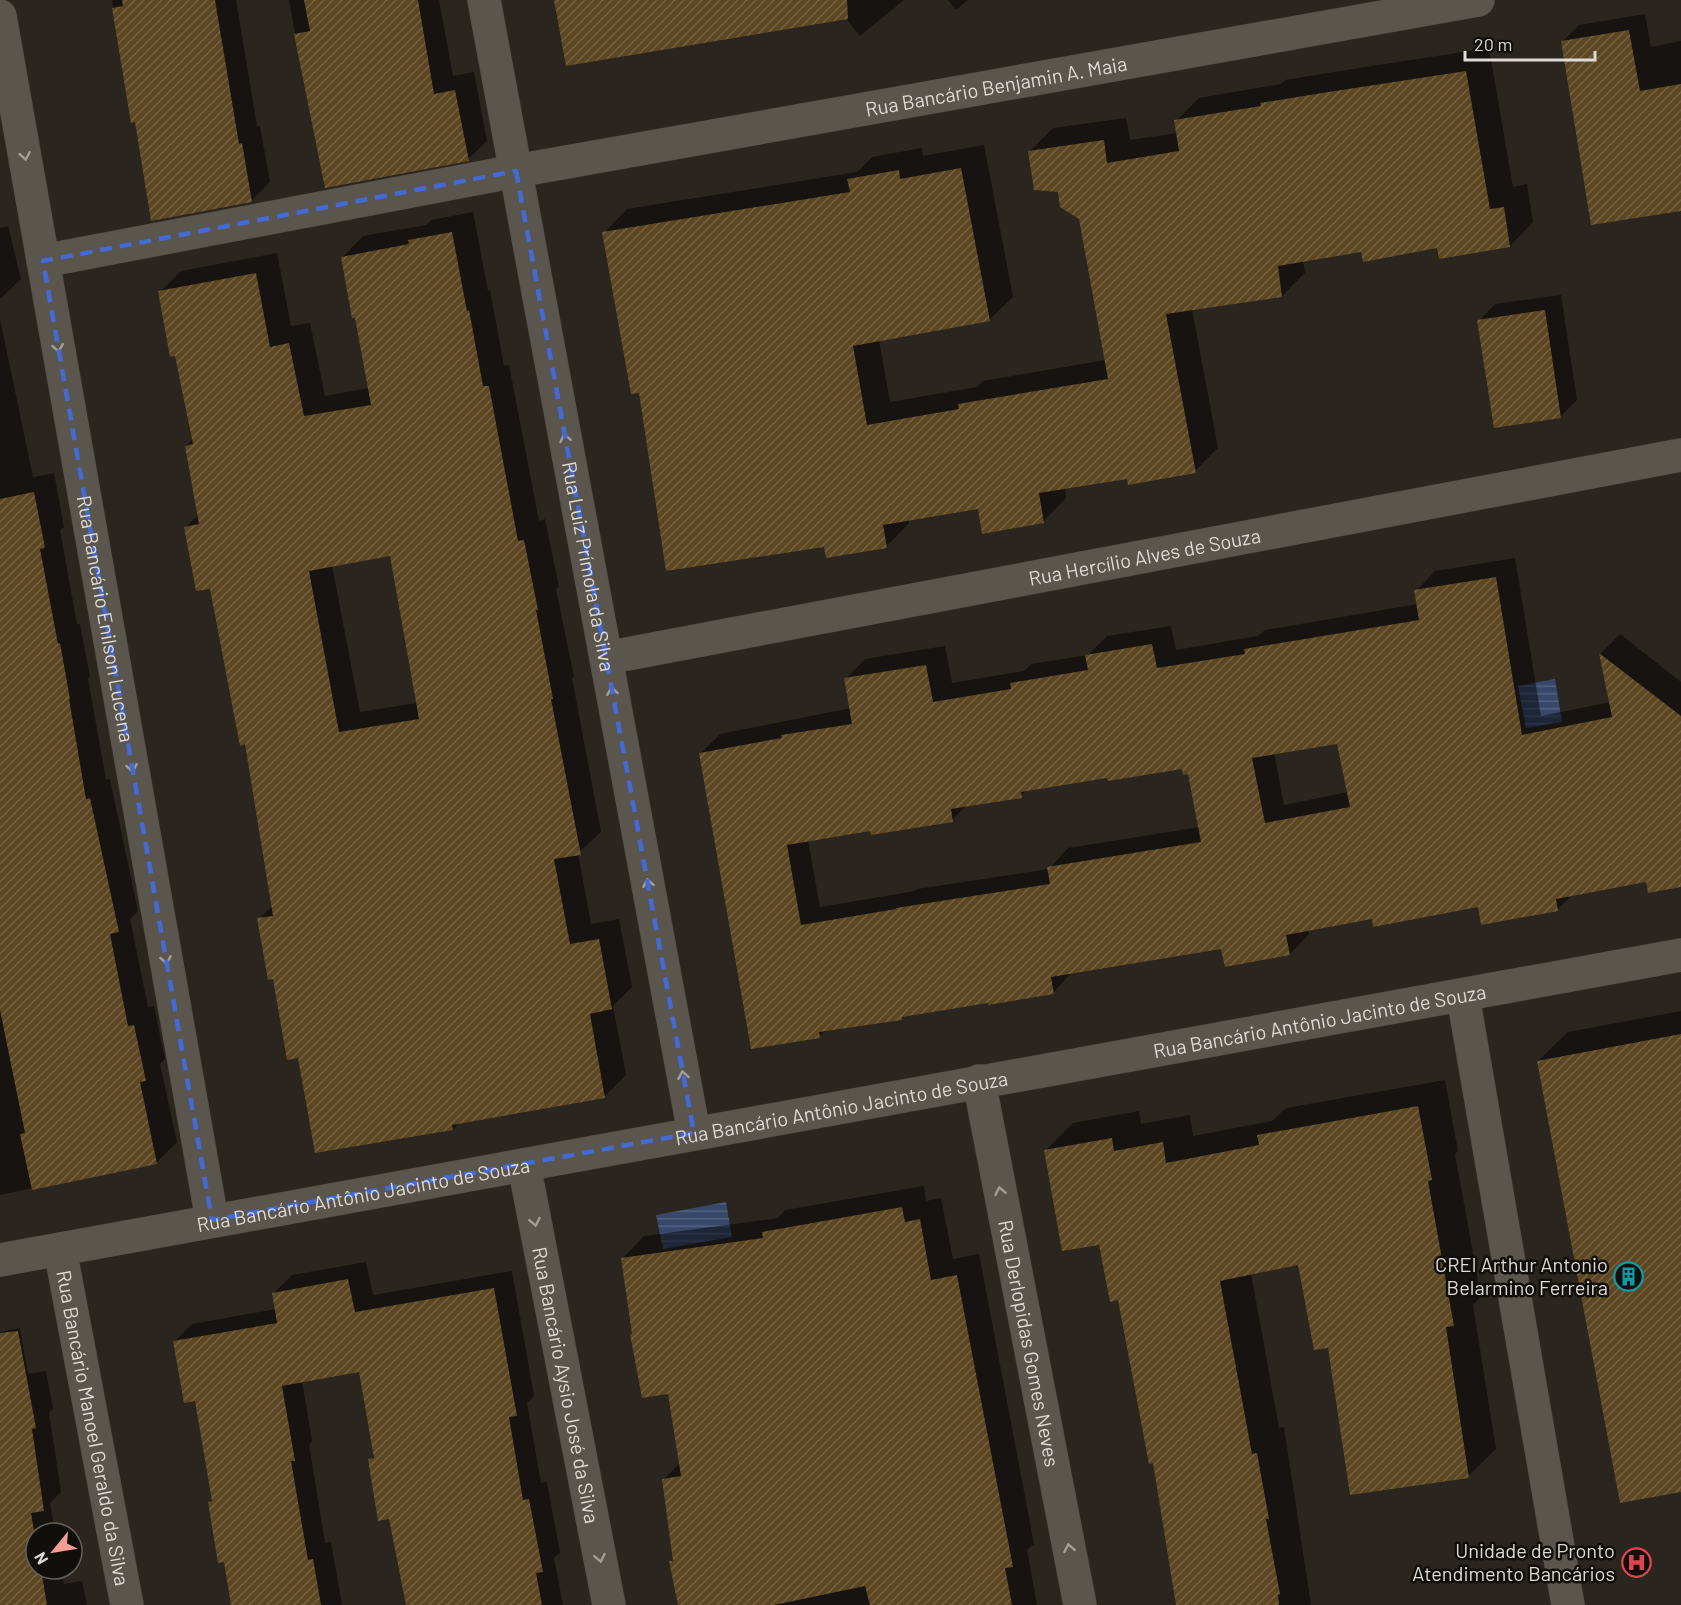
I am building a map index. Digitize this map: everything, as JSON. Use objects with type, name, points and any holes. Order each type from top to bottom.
[{"type":"street","name":"Rua Luiz Prímola da Silva","points":[[484,0],[694,1132]]},
{"type":"street","name":"Rua Bancário Benjamin A. Maia","points":[[43,261],[516,171],[1478,0]]},
{"type":"street","name":"Rua Bancário Enilson Lucena","points":[[0,16],[8,107],[43,261],[212,1220]]},
{"type":"street","name":"Rua Hercílio Alves de Souza","points":[[606,658],[1681,455]]},
{"type":"street","name":"Rua Bancário Antônio Jacinto de Souza","points":[[0,1260],[694,1132],[1463,996],[1681,955]]},
{"type":"street","points":[[1463,996],[1568,1605]]},
{"type":"street","name":"Rua Derlopidas Gomes Neves","points":[[978,1081],[1080,1605]]},
{"type":"street","name":"Rua Bancário Aysio José da Silva","points":[[524,1165],[609,1605]]},
{"type":"street","name":"Rua Bancário Manoel Geraldo da Silva","points":[[60,1249],[127,1605]]},
{"type":"highlighted area","points":[[516,171],[694,1133],[212,1220],[43,261]]},
{"type":"water","points":[[1555,679],[1562,722],[1526,728],[1518,686]]},
{"type":"water","points":[[726,1202],[732,1237],[663,1249],[656,1215]]},
{"type":"building","points":[[122,0],[215,0],[239,144],[242,143],[252,202],[151,221],[135,122],[131,123],[112,8],[123,6]]},
{"type":"building","points":[[304,0],[418,0],[434,94],[455,90],[469,161],[325,188],[294,34],[310,31]]},
{"type":"building","points":[[554,0],[847,0],[848,19],[566,66]]},
{"type":"building","points":[[1629,30],[1640,91],[1681,84],[1681,211],[1591,225],[1561,41]]},
{"type":"building","points":[[1466,71],[1490,209],[1504,207],[1510,247],[1439,259],[1437,248],[1363,262],[1361,252],[1278,266],[1282,297],[1166,314],[1196,473],[1128,485],[1127,479],[1039,493],[1044,523],[982,534],[978,509],[883,525],[887,548],[826,558],[824,547],[666,571],[639,393],[631,394],[602,232],[850,192],[847,179],[899,170],[900,179],[961,168],[990,321],[853,346],[867,425],[959,409],[958,404],[1108,379],[1079,219],[1060,207],[1058,192],[1034,190],[1028,151],[1104,140],[1107,163],[1179,151],[1174,120],[1261,106],[1260,103]]},
{"type":"building","points":[[452,232],[483,386],[489,386],[518,541],[524,540],[538,610],[536,610],[553,699],[551,699],[581,855],[554,859],[570,944],[599,939],[612,1009],[590,1014],[605,1098],[452,1125],[453,1130],[315,1153],[298,1058],[287,1060],[273,979],[268,980],[257,918],[273,916],[245,744],[240,746],[210,589],[196,591],[184,527],[199,524],[185,446],[193,444],[175,356],[170,357],[158,291],[256,273],[270,347],[289,343],[304,416],[371,405],[341,257],[409,244],[408,240]],"holes":[[[390,556],[419,719],[339,732],[309,571]]]},
{"type":"building","points":[[1545,310],[1561,418],[1494,428],[1477,320]]},
{"type":"building","points":[[34,492],[45,548],[40,549],[58,644],[60,643],[86,799],[90,798],[119,932],[110,934],[128,1026],[134,1025],[146,1081],[140,1082],[157,1164],[32,1190],[20,1134],[25,1133],[0,1010],[0,499]]},
{"type":"building","points":[[1496,577],[1522,735],[1612,717],[1599,653],[1681,716],[1681,887],[1648,893],[1646,882],[1556,899],[1558,911],[1481,925],[1478,907],[1373,927],[1372,919],[1286,935],[1290,955],[1225,967],[1221,949],[1051,977],[1054,994],[819,1032],[820,1038],[751,1049],[699,753],[782,738],[781,735],[852,724],[844,678],[926,665],[933,702],[1011,689],[1010,683],[1088,670],[1085,655],[1152,644],[1157,668],[1245,654],[1244,649],[1419,620],[1414,590]],"holes":[[[1337,744],[1350,807],[1265,823],[1252,758]],[[1182,769],[1183,775],[1188,774],[1201,842],[1047,867],[1050,884],[801,925],[787,845],[870,831],[871,835],[953,822],[951,809],[1022,798],[1021,792]]]},
{"type":"building","name":"CREI Arthur Antonio Belarmino Ferreira","points":[[1681,1034],[1681,1492],[1620,1503],[1537,1061]]},
{"type":"building","points":[[1418,1106],[1432,1180],[1428,1181],[1454,1326],[1446,1327],[1469,1478],[1350,1495],[1328,1348],[1314,1350],[1298,1265],[1220,1281],[1252,1454],[1257,1453],[1280,1594],[1278,1595],[1279,1605],[1176,1605],[1153,1463],[1149,1464],[1118,1300],[1110,1302],[1099,1245],[1062,1251],[1044,1150],[1112,1138],[1114,1151],[1163,1142],[1166,1163],[1259,1145],[1257,1135]]},
{"type":"building","points":[[902,1207],[905,1222],[920,1219],[931,1280],[957,1275],[1013,1567],[1005,1568],[1012,1605],[870,1605],[865,1586],[774,1605],[678,1605],[669,1561],[673,1561],[662,1479],[681,1476],[668,1394],[642,1398],[630,1334],[632,1334],[621,1258],[763,1238],[762,1232]]},
{"type":"building","points":[[348,1279],[355,1312],[494,1288],[517,1416],[509,1417],[523,1500],[529,1499],[543,1572],[536,1573],[542,1605],[406,1605],[389,1519],[378,1521],[368,1459],[374,1458],[359,1372],[282,1386],[295,1461],[291,1461],[308,1560],[313,1559],[321,1605],[231,1605],[224,1562],[218,1563],[208,1502],[212,1501],[195,1401],[184,1403],[173,1341],[277,1323],[272,1293]]},
{"type":"building","points":[[18,1331],[36,1428],[32,1429],[44,1511],[31,1513],[32,1521],[24,1521],[24,1581],[43,1581],[47,1605],[0,1605],[0,1333]]},
{"type":"place","name":"CREI Arthur Antonio Belarmino Ferreira","points":[[1629,1276]]},
{"type":"place","name":"Unidade de Pronto Atendimento Bancários","points":[[1636,1562]]}]
